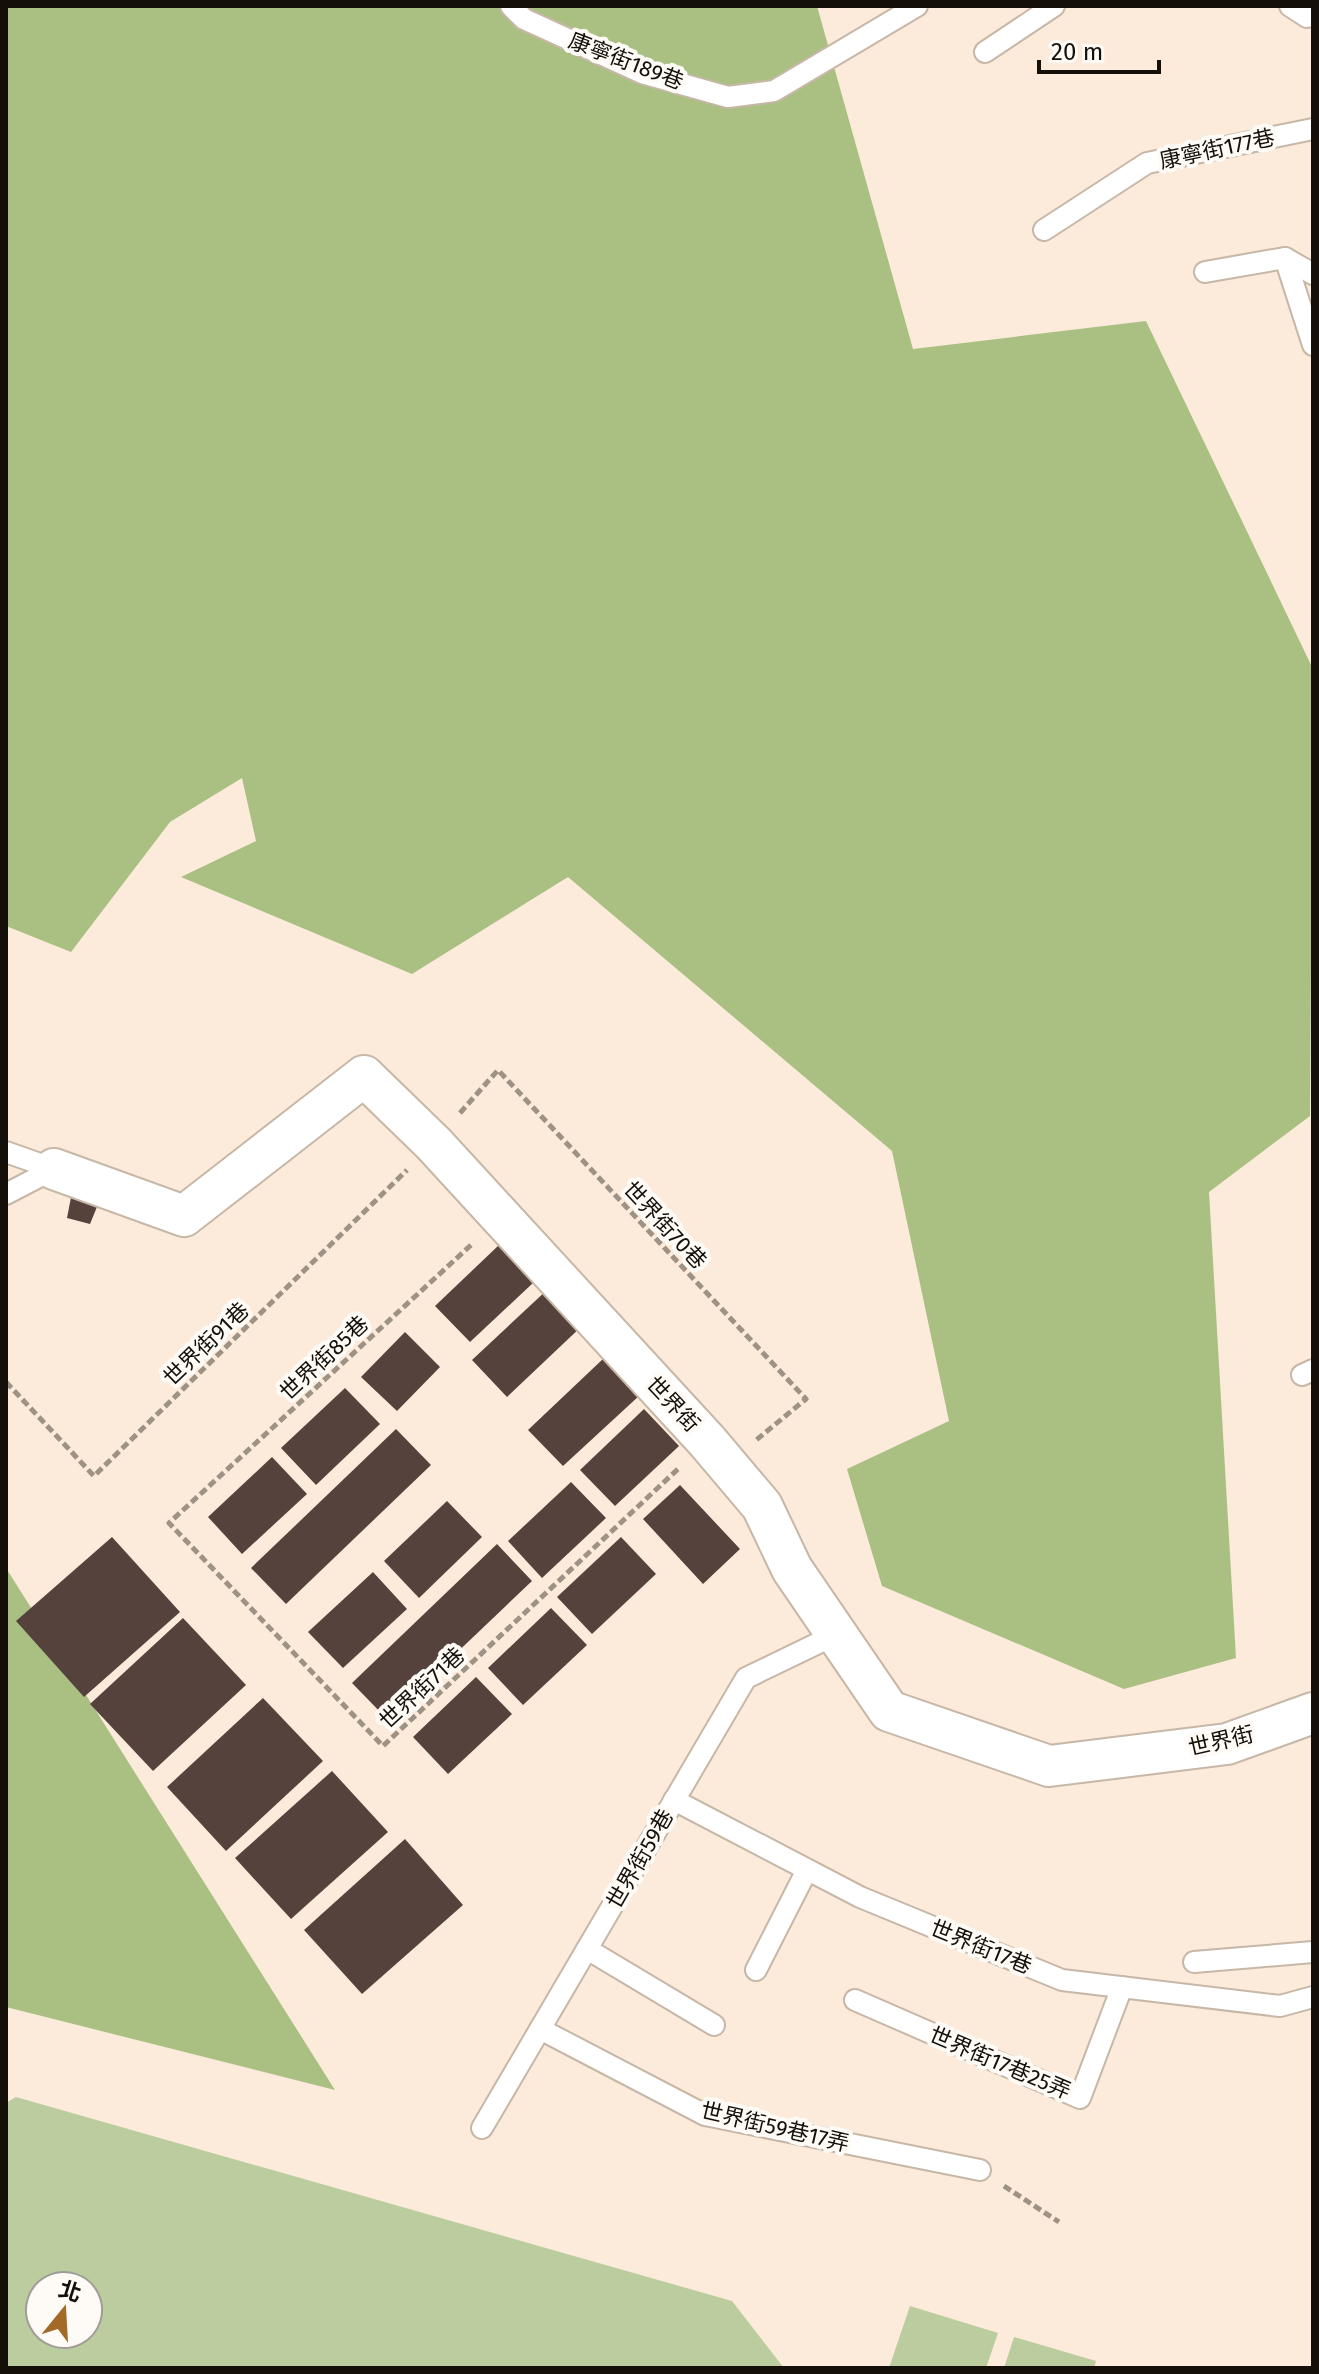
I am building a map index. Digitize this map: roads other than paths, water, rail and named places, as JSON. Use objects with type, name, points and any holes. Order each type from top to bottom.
[{"type":"street","name":"世界街","points":[[54,1169],[184,1216],[364,1076],[434,1144],[762,1506],[792,1569],[889,1711],[1049,1766],[1227,1744],[1313,1713]]},
{"type":"lane","name":"康寧街189巷","points":[[511,6],[524,19],[642,73],[728,97],[774,91],[917,6]]},
{"type":"lane","points":[[985,52],[1054,6]]},
{"type":"lane","points":[[1290,6],[1307,17],[1313,16]]},
{"type":"lane","name":"康寧街177巷","points":[[1044,230],[1147,163],[1313,129]]},
{"type":"lane","points":[[1285,258],[1313,345]]},
{"type":"lane","points":[[1205,272],[1285,258],[1313,274]]},
{"type":"lane","points":[[6,1152],[54,1169]]},
{"type":"lane","points":[[6,1194],[54,1169]]},
{"type":"lane","name":"世界街59巷","points":[[482,2128],[746,1678],[837,1634]]},
{"type":"lane","name":"世界街17巷","points":[[674,1800],[860,1897],[1062,1980],[1280,2006],[1313,1997]]},
{"type":"lane","points":[[756,1970],[807,1870]]},
{"type":"lane","points":[[587,1949],[714,2025]]},
{"type":"lane","points":[[1194,1962],[1313,1952]]},
{"type":"lane","name":"世界街17巷25弄","points":[[855,2000],[1080,2098],[1122,1987]]},
{"type":"lane","name":"世界街59巷17弄","points":[[540,2029],[705,2115],[980,2170]]}]
